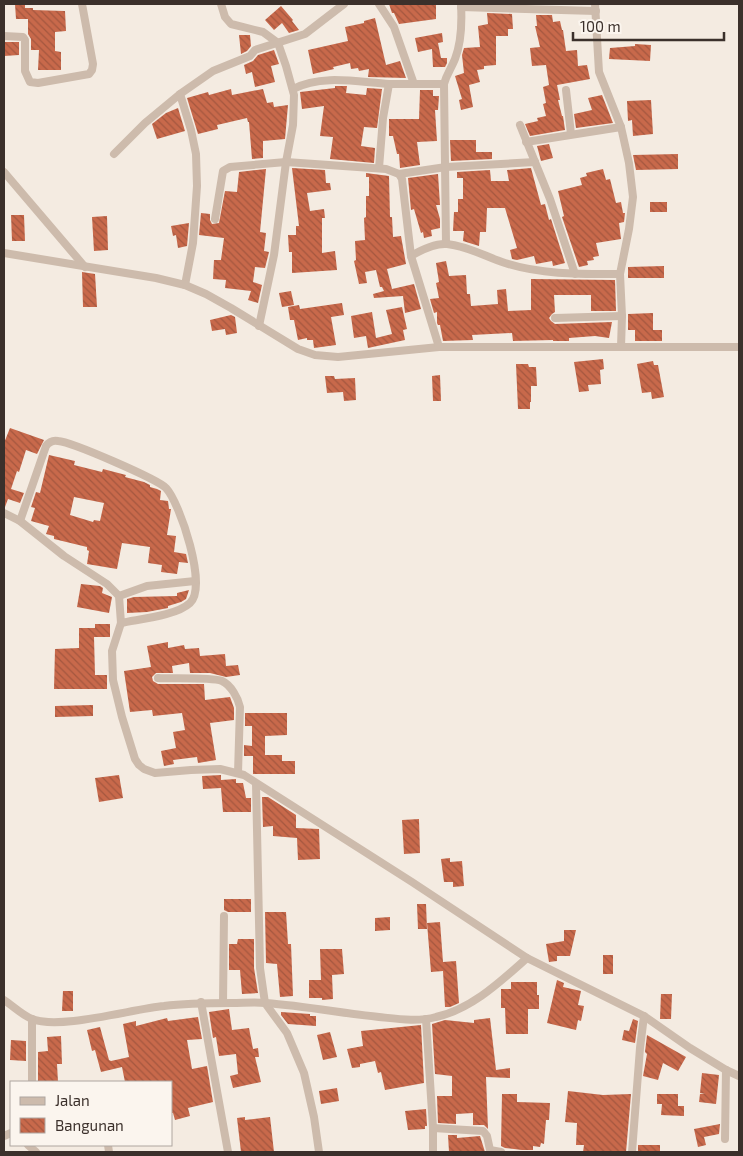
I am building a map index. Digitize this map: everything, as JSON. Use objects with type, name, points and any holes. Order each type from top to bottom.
[{"type":"street","points":[[4,36],[23,37],[25,71],[30,82],[38,83],[90,74],[93,64],[82,4]]},
{"type":"street","points":[[221,4],[225,17],[230,24],[263,32],[278,44],[293,89],[294,118],[286,162],[274,255],[259,326]]},
{"type":"street","points":[[114,154],[145,123],[180,94],[213,71],[226,64],[243,60],[258,49],[305,34],[344,4]]},
{"type":"street","points":[[380,4],[394,27],[414,84]]},
{"type":"street","points":[[446,244],[444,84],[447,71],[454,60],[461,38],[461,5],[595,7],[599,72],[621,126],[629,163],[633,197],[620,274],[622,316],[620,347]]},
{"type":"street","points":[[293,89],[304,83],[320,80],[389,84],[444,84]]},
{"type":"street","points":[[379,168],[383,118],[389,84]]},
{"type":"street","points":[[566,90],[571,134]]},
{"type":"street","points":[[180,94],[196,154],[197,186],[193,243],[185,285]]},
{"type":"street","points":[[520,125],[561,230],[575,274]]},
{"type":"street","points":[[526,142],[621,126]]},
{"type":"street","points":[[216,219],[225,168],[286,162],[379,168],[399,174],[446,167],[535,162]]},
{"type":"street","points":[[4,172],[85,266]]},
{"type":"street","points":[[399,174],[404,188],[411,256],[438,347]]},
{"type":"street","points":[[411,256],[427,248],[446,244],[472,250],[506,264],[529,269],[575,274],[620,274]]},
{"type":"street","points":[[4,253],[156,278],[185,285],[231,308],[298,350],[322,356],[338,357],[438,347],[739,347]]},
{"type":"street","points":[[555,318],[622,316]]},
{"type":"street","points":[[20,521],[46,445],[50,442],[56,441],[71,444],[146,476],[165,487],[179,513],[195,562],[196,581],[194,598],[190,603],[170,612],[121,623]]},
{"type":"street","points":[[4,514],[20,521],[64,556],[107,584],[118,596],[121,623],[112,650],[115,694],[135,759],[144,769],[155,773],[210,769],[244,775],[527,958],[644,1016],[726,1070],[739,1076]]},
{"type":"street","points":[[118,596],[147,586],[196,581]]},
{"type":"street","points":[[158,678],[218,680],[228,686],[237,698],[240,707],[238,773]]},
{"type":"street","points":[[256,784],[260,968],[265,1003],[287,1033],[304,1073],[314,1117],[319,1152]]},
{"type":"street","points":[[223,1003],[224,916]]},
{"type":"street","points":[[4,1000],[32,1019],[51,1022],[201,1002],[265,1003],[381,1017],[426,1019],[454,1012],[473,1002],[527,958]]},
{"type":"street","points":[[201,1002],[228,1152]]},
{"type":"street","points":[[632,1152],[644,1016]]},
{"type":"street","points":[[32,1019],[32,1081]]},
{"type":"street","points":[[426,1019],[433,1152]]},
{"type":"street","points":[[725,1139],[726,1070]]},
{"type":"street","points":[[433,1128],[483,1131],[490,1150],[501,1152]]},
{"type":"building","points":[[15,4],[25,4],[25,8],[33,8],[33,10],[65,11],[66,31],[55,32],[55,51],[61,52],[61,70],[38,70],[39,50],[31,50],[28,19],[16,19]]},
{"type":"building","points":[[389,4],[436,4],[436,19],[399,24]]},
{"type":"building","points":[[281,6],[299,30],[289,33],[282,23],[274,30],[265,20]]},
{"type":"building","points":[[487,13],[512,14],[513,29],[508,29],[508,36],[496,36],[496,65],[484,66],[484,69],[477,70],[480,82],[469,85],[473,107],[461,110],[459,100],[462,99],[455,76],[464,73],[462,55],[464,48],[480,47],[478,26],[488,24]]},
{"type":"building","points":[[536,15],[552,15],[553,22],[560,21],[566,51],[577,50],[578,66],[587,65],[590,79],[557,85],[560,100],[558,100],[565,130],[530,136],[525,124],[538,121],[537,118],[546,116],[543,104],[546,103],[543,87],[549,85],[546,65],[532,66],[530,48],[540,47],[535,26],[537,26]]},
{"type":"building","points":[[375,18],[386,65],[400,61],[406,78],[368,77],[369,69],[359,71],[358,68],[351,69],[350,63],[313,74],[308,50],[348,41],[345,27],[364,23],[364,21]]},
{"type":"building","points":[[442,33],[443,42],[438,43],[441,58],[447,58],[447,63],[445,67],[433,67],[432,49],[418,52],[415,38]]},
{"type":"building","points":[[239,35],[250,35],[251,46],[241,54]]},
{"type":"building","points":[[4,42],[19,42],[19,55],[4,56]]},
{"type":"building","points":[[635,44],[651,45],[650,61],[609,59],[610,48],[635,46]]},
{"type":"building","points":[[274,50],[279,64],[271,66],[275,82],[255,87],[252,72],[246,74],[244,65],[253,61],[258,55]]},
{"type":"building","points":[[335,86],[347,86],[346,93],[366,95],[367,88],[382,89],[377,128],[364,127],[361,146],[375,148],[374,163],[330,159],[333,137],[320,136],[324,106],[302,109],[300,92],[335,88]]},
{"type":"building","points":[[231,89],[232,95],[263,89],[267,103],[273,102],[274,107],[288,105],[285,139],[263,141],[263,158],[252,159],[249,122],[247,118],[217,125],[218,129],[198,134],[187,98],[208,92],[209,95]]},
{"type":"building","points":[[420,90],[433,90],[433,96],[439,96],[438,110],[435,110],[437,141],[417,142],[420,165],[400,168],[399,154],[397,154],[393,136],[389,136],[389,119],[419,119]]},
{"type":"building","points":[[602,95],[613,123],[576,128],[574,114],[592,110],[588,98]]},
{"type":"building","points":[[651,100],[653,134],[633,136],[632,120],[628,121],[627,101]]},
{"type":"building","points":[[178,108],[185,131],[157,139],[152,124],[166,113]]},
{"type":"building","points":[[450,140],[476,140],[476,152],[492,152],[492,159],[451,161]]},
{"type":"building","points":[[549,144],[553,158],[541,161],[537,146]]},
{"type":"building","points":[[678,154],[678,169],[636,170],[633,155]]},
{"type":"building","points":[[292,168],[325,170],[326,183],[330,183],[331,190],[307,193],[310,211],[324,209],[325,218],[322,218],[322,253],[335,251],[337,270],[292,273],[292,252],[289,252],[288,235],[296,235],[296,226],[299,226]]},
{"type":"building","points":[[531,168],[541,205],[545,204],[565,263],[553,266],[552,261],[536,264],[534,256],[517,260],[512,259],[510,250],[517,248],[505,208],[487,208],[486,232],[480,232],[479,246],[463,241],[464,231],[453,231],[454,212],[458,212],[458,199],[463,199],[463,178],[457,178],[457,172],[490,170],[491,181],[509,181],[507,170]]},
{"type":"building","points":[[266,169],[260,232],[266,233],[264,251],[269,252],[265,268],[255,267],[253,282],[262,285],[258,303],[248,300],[251,291],[225,288],[226,280],[213,279],[214,260],[221,260],[224,238],[199,235],[201,213],[210,214],[212,224],[219,223],[225,191],[237,192],[239,172]]},
{"type":"building","points":[[603,169],[606,180],[610,179],[616,203],[621,202],[623,213],[625,213],[624,222],[619,223],[621,239],[596,243],[599,256],[593,257],[594,260],[587,261],[588,265],[579,267],[562,217],[564,216],[558,191],[582,185],[580,178],[587,176],[586,173]]},
{"type":"building","points":[[366,173],[389,176],[390,217],[392,217],[393,237],[401,236],[406,264],[387,269],[392,289],[414,284],[421,309],[405,313],[403,296],[374,298],[373,294],[384,291],[380,287],[376,270],[365,272],[367,283],[359,284],[354,261],[356,260],[355,241],[365,240],[366,196],[369,196],[369,177],[366,177]]},
{"type":"building","points":[[438,174],[440,205],[436,205],[440,219],[440,228],[431,230],[432,236],[424,238],[414,209],[411,210],[408,178]]},
{"type":"building","points":[[650,202],[667,202],[667,212],[650,212]]},
{"type":"building","points":[[11,215],[24,215],[25,241],[12,241]]},
{"type":"building","points":[[107,216],[108,250],[94,251],[92,217]]},
{"type":"building","points":[[189,223],[187,246],[178,248],[176,235],[173,236],[171,226]]},
{"type":"building","points":[[446,261],[449,276],[466,275],[467,294],[470,294],[471,306],[498,304],[497,290],[506,289],[508,311],[531,310],[531,279],[615,280],[616,311],[591,311],[591,295],[554,295],[555,312],[549,318],[555,324],[612,322],[609,338],[595,336],[569,338],[569,341],[513,341],[512,333],[472,335],[473,340],[443,341],[440,325],[437,323],[437,312],[434,313],[430,299],[439,298],[436,283],[439,282],[436,263]]},
{"type":"building","points":[[664,266],[664,278],[628,278],[628,267]]},
{"type":"building","points":[[82,272],[95,274],[97,307],[83,307]]},
{"type":"building","points":[[291,291],[294,305],[282,307],[279,293]]},
{"type":"building","points":[[342,303],[344,315],[331,317],[336,345],[314,348],[313,340],[307,340],[307,338],[298,340],[294,320],[290,320],[288,307],[299,305],[300,309]]},
{"type":"building","points":[[402,307],[407,329],[403,330],[405,340],[368,348],[366,336],[354,338],[351,316],[372,312],[376,338],[392,334],[386,310]]},
{"type":"building","points":[[653,313],[653,330],[662,330],[662,341],[635,341],[635,330],[628,330],[628,314]]},
{"type":"building","points":[[231,315],[235,317],[237,333],[226,335],[225,329],[212,331],[210,320]]},
{"type":"building","points":[[603,359],[604,369],[600,370],[601,384],[588,385],[589,391],[579,392],[574,362]]},
{"type":"building","points":[[653,361],[654,365],[658,365],[664,397],[652,399],[651,392],[642,393],[637,364]]},
{"type":"building","points":[[516,364],[528,364],[529,367],[536,367],[537,386],[531,386],[530,409],[518,409]]},
{"type":"building","points":[[440,375],[441,401],[433,401],[432,376]]},
{"type":"building","points":[[325,376],[334,376],[335,379],[355,378],[356,400],[344,401],[343,392],[327,393]]},
{"type":"building","points":[[10,428],[44,440],[37,454],[26,450],[19,472],[17,471],[11,489],[24,493],[20,503],[8,499],[4,507],[4,443]]},
{"type":"building","points":[[49,455],[75,461],[74,465],[102,472],[103,469],[144,482],[150,485],[150,487],[161,491],[160,500],[168,501],[169,509],[171,509],[167,535],[176,536],[174,552],[186,554],[188,563],[179,562],[177,574],[161,572],[162,565],[148,563],[150,547],[122,543],[117,569],[87,564],[89,551],[87,547],[54,539],[54,536],[46,534],[49,526],[31,521],[35,508],[31,507],[36,492],[40,493]],"holes":[[[74,497],[104,503],[100,521],[94,520],[93,522],[70,515]]]},
{"type":"building","points":[[81,584],[100,586],[103,588],[102,593],[112,597],[109,613],[77,607]]},
{"type":"building","points":[[189,590],[186,599],[168,606],[168,608],[127,613],[127,599],[134,597],[177,596],[177,593]]},
{"type":"building","points":[[95,624],[110,624],[110,637],[94,637],[95,675],[107,675],[107,689],[54,689],[55,649],[79,648],[79,628],[95,628]]},
{"type":"building","points":[[168,642],[168,648],[184,645],[185,649],[199,648],[200,656],[225,654],[226,666],[238,665],[240,675],[226,677],[210,673],[190,673],[189,663],[172,666],[173,673],[156,673],[152,677],[153,681],[158,684],[204,684],[205,700],[230,697],[234,708],[234,720],[210,723],[216,760],[198,763],[197,757],[173,760],[174,764],[164,766],[161,751],[176,748],[173,732],[185,730],[182,713],[153,716],[152,710],[130,712],[124,671],[151,667],[147,646]]},
{"type":"building","points":[[93,705],[93,716],[55,717],[55,706]]},
{"type":"building","points":[[245,713],[287,713],[287,735],[265,736],[265,755],[282,755],[282,761],[295,761],[295,774],[253,774],[253,756],[244,756],[244,745],[252,746],[252,726],[245,726]]},
{"type":"building","points":[[119,775],[123,798],[99,802],[95,778]]},
{"type":"building","points":[[221,775],[221,780],[236,779],[236,783],[243,783],[246,798],[251,798],[251,812],[223,812],[221,788],[203,789],[202,776]]},
{"type":"building","points":[[262,797],[268,797],[296,815],[296,828],[319,829],[320,859],[298,860],[297,838],[273,836],[273,826],[263,827]]},
{"type":"building","points":[[419,819],[420,853],[404,854],[402,820]]},
{"type":"building","points":[[450,858],[450,862],[462,861],[464,886],[453,887],[453,882],[444,882],[441,859]]},
{"type":"building","points":[[224,899],[251,899],[251,912],[228,912],[224,910]]},
{"type":"building","points":[[417,904],[426,904],[427,929],[418,929]]},
{"type":"building","points":[[265,912],[286,912],[288,944],[291,944],[293,996],[280,997],[277,964],[266,963]]},
{"type":"building","points":[[390,917],[390,930],[375,931],[375,918]]},
{"type":"building","points":[[440,922],[443,962],[456,961],[459,1003],[450,1007],[445,1007],[443,971],[431,972],[427,923]]},
{"type":"building","points":[[564,930],[576,930],[570,956],[557,956],[557,961],[549,962],[546,944],[564,941]]},
{"type":"building","points":[[238,939],[254,939],[254,968],[258,993],[242,994],[240,970],[229,970],[229,944],[237,944]]},
{"type":"building","points":[[320,949],[342,949],[344,974],[332,975],[333,999],[309,998],[309,980],[321,980]]},
{"type":"building","points":[[603,955],[613,955],[613,974],[603,974]]},
{"type":"building","points":[[557,980],[564,983],[563,987],[581,991],[578,1005],[584,1006],[581,1021],[578,1020],[576,1030],[547,1023]]},
{"type":"building","points":[[511,982],[537,982],[539,1009],[528,1009],[528,1034],[506,1034],[505,1008],[501,1008],[501,989],[511,989]]},
{"type":"building","points":[[63,991],[73,991],[73,1011],[62,1011]]},
{"type":"building","points":[[661,994],[672,994],[671,1019],[660,1019]]},
{"type":"building","points":[[229,1009],[232,1030],[249,1028],[253,1049],[258,1048],[259,1057],[255,1057],[261,1082],[233,1088],[230,1076],[238,1074],[236,1054],[219,1056],[216,1037],[213,1038],[209,1012]]},
{"type":"building","points":[[281,1012],[316,1016],[316,1026],[288,1024],[281,1015]]},
{"type":"building","points":[[198,1017],[202,1039],[187,1040],[192,1069],[207,1066],[213,1102],[188,1108],[190,1116],[175,1120],[172,1113],[172,1081],[125,1081],[122,1067],[101,1072],[95,1050],[92,1051],[87,1030],[100,1027],[109,1060],[111,1061],[129,1057],[123,1024],[136,1021],[136,1026],[167,1018],[168,1021]]},
{"type":"building","points":[[490,1018],[496,1070],[510,1068],[510,1078],[486,1077],[488,1129],[484,1125],[473,1125],[473,1113],[456,1114],[456,1124],[438,1123],[437,1096],[452,1096],[452,1076],[435,1074],[432,1024],[445,1020],[474,1023],[474,1020]]},
{"type":"building","points":[[633,1019],[638,1021],[635,1043],[622,1040],[624,1030],[629,1031]]},
{"type":"building","points":[[421,1025],[424,1083],[385,1090],[381,1072],[378,1073],[375,1061],[352,1068],[347,1049],[363,1046],[361,1031]]},
{"type":"building","points":[[330,1032],[337,1057],[323,1060],[317,1035]]},
{"type":"building","points":[[647,1035],[686,1057],[678,1071],[663,1063],[658,1080],[643,1076],[647,1054],[645,1052]]},
{"type":"building","points":[[61,1036],[62,1064],[57,1064],[58,1081],[38,1081],[38,1052],[48,1051],[47,1037]]},
{"type":"building","points":[[11,1040],[26,1041],[26,1061],[10,1060]]},
{"type":"building","points":[[702,1073],[719,1075],[716,1104],[699,1102],[700,1094],[705,1094],[700,1093]]},
{"type":"building","points":[[337,1088],[339,1101],[321,1104],[319,1091]]},
{"type":"building","points":[[568,1091],[603,1095],[631,1094],[626,1152],[583,1152],[584,1145],[576,1145],[577,1123],[565,1122]]},
{"type":"building","points":[[502,1094],[517,1094],[517,1102],[550,1103],[544,1144],[541,1143],[540,1147],[533,1146],[533,1150],[501,1146]]},
{"type":"building","points":[[657,1094],[678,1094],[678,1106],[684,1106],[684,1116],[661,1115],[662,1104],[657,1104]]},
{"type":"building","points":[[426,1109],[427,1126],[425,1126],[425,1129],[408,1130],[405,1111]]},
{"type":"building","points":[[245,1117],[245,1120],[270,1117],[274,1152],[241,1152],[237,1118]]},
{"type":"building","points":[[720,1124],[719,1134],[704,1137],[706,1145],[698,1147],[694,1129]]},
{"type":"building","points":[[448,1135],[457,1135],[457,1138],[480,1136],[485,1152],[449,1152]]},
{"type":"building","points":[[638,1145],[660,1145],[660,1152],[638,1152]]}]
